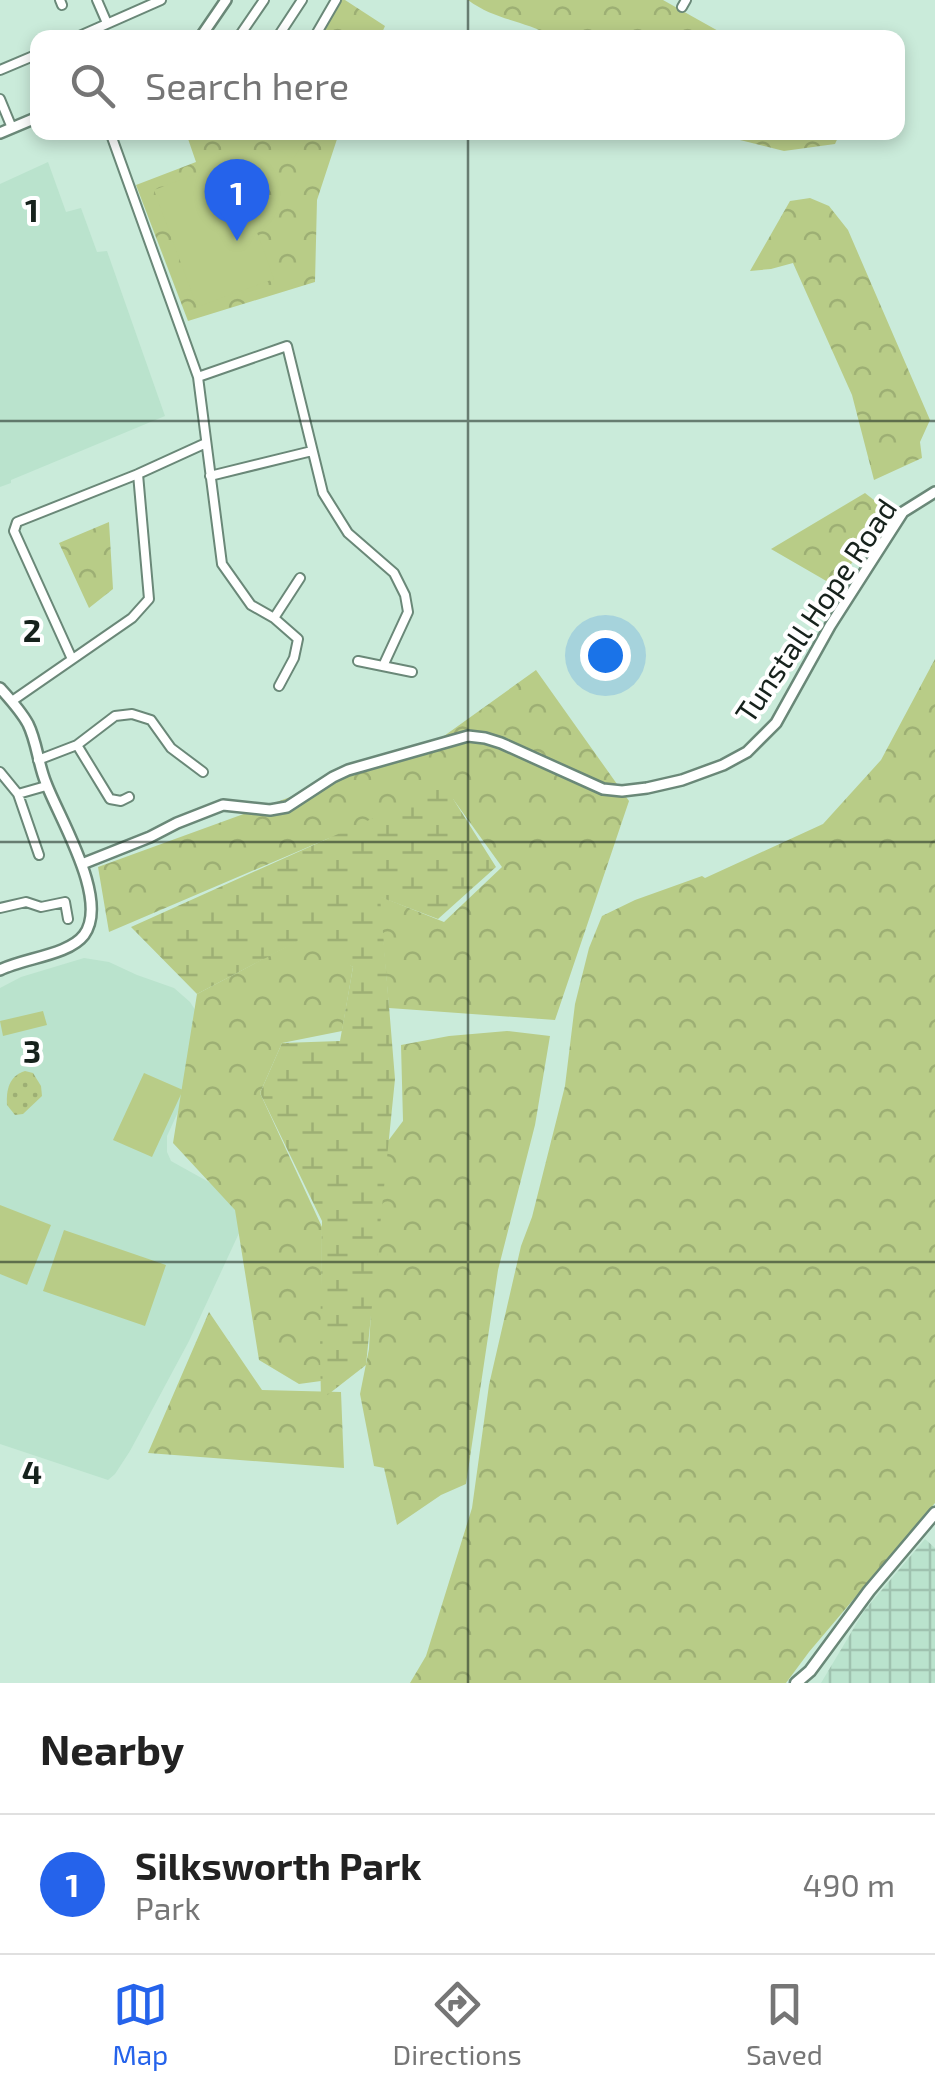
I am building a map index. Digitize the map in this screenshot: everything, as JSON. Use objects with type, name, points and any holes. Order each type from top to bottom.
[{"type":"main road","points":[[796,1683],[935,1513]]},
{"type":"main road","points":[[804,1683],[810,1670]]},
{"type":"street","points":[[97,0],[107,24]]},
{"type":"street","points":[[93,30],[161,0]]},
{"type":"street","points":[[205,30],[226,0]]},
{"type":"street","points":[[243,30],[264,0]]},
{"type":"street","points":[[282,30],[302,0]]},
{"type":"street","points":[[319,30],[336,0]]},
{"type":"street","points":[[0,70],[30,57]]},
{"type":"street","points":[[0,99],[12,128]]},
{"type":"street","points":[[0,134],[30,120]]},
{"type":"street","points":[[113,140],[198,377],[222,564],[251,605],[298,639],[294,658],[279,686]]},
{"type":"street","points":[[198,377],[287,346],[323,494],[348,533],[394,573],[404,596],[408,612],[383,666]]},
{"type":"street","points":[[72,658],[14,532],[17,522],[206,443]]},
{"type":"street","points":[[210,476],[312,451]]},
{"type":"street","points":[[12,701],[132,618],[149,599],[138,474]]},
{"type":"street","name":"Tunstall Hope Road","points":[[82,864],[223,805],[287,808],[348,770],[468,736],[500,743],[603,789],[646,788],[723,765],[747,752],[776,723],[830,626],[902,512],[935,492]]},
{"type":"street","points":[[274,618],[300,578]]},
{"type":"street","points":[[358,661],[412,672]]},
{"type":"street","points":[[0,688],[30,728],[46,786],[82,864],[92,914],[86,932],[69,947],[0,970]]},
{"type":"street","points":[[38,760],[77,745],[115,716],[132,714],[151,720],[171,748],[202,772]]},
{"type":"street","points":[[77,745],[110,799],[129,797]]},
{"type":"street","points":[[0,772],[18,794],[39,855]]},
{"type":"street","points":[[18,794],[46,786]]},
{"type":"street","points":[[0,908],[26,902],[41,908],[65,902],[68,919]]},
{"type":"street","points":[[0,960],[14,963]]},
{"type":"shaded area","points":[[48,162],[66,212],[81,208],[97,252],[107,251],[165,416],[0,487],[0,184]]},
{"type":"shaded area","points":[[84,958],[109,962],[174,988],[201,1019],[183,1101],[167,1136],[167,1152],[171,1161],[216,1186],[232,1203],[240,1231],[189,1341],[130,1451],[108,1480],[0,1444],[0,988],[21,977]]},
{"type":"shaded area","points":[[925,1539],[935,1548],[935,1683],[821,1683],[864,1611]]},
{"type":"green space","points":[[334,0],[345,0],[385,26],[383,30],[317,30]]},
{"type":"green space","points":[[468,0],[663,0],[717,30],[538,30]]},
{"type":"green space","points":[[188,140],[337,140],[317,200],[315,282],[188,321],[136,185],[196,162]]},
{"type":"green space","points":[[264,140],[305,140],[293,159]]},
{"type":"green space","points":[[740,140],[837,140],[835,144],[784,151]]},
{"type":"green space","points":[[215,167],[233,167],[274,279],[197,307],[154,190]]},
{"type":"green space","points":[[810,198],[829,206],[848,230],[930,420],[920,442],[922,458],[874,480],[852,395],[793,263],[750,271],[790,201]]},
{"type":"green space","points":[[865,493],[889,512],[835,586],[771,549]]},
{"type":"green space","points":[[109,522],[113,589],[89,608],[59,543]]},
{"type":"green space","points":[[935,659],[935,1503],[786,1683],[410,1683],[426,1656],[472,1508],[489,1385],[521,1246],[565,1086],[575,1004],[589,948],[602,916],[635,900],[705,878],[823,824],[881,760]]},
{"type":"green space","points":[[536,670],[629,801],[555,1020],[389,1008],[379,896],[444,922],[502,867],[453,799],[327,839],[109,932],[98,867],[430,746]]},
{"type":"green space","points":[[445,786],[496,867],[438,919],[380,897],[395,1079],[366,1365],[321,1400],[322,1221],[260,1093],[282,1043],[340,1041],[353,967],[302,939],[197,994],[131,927]]},
{"type":"green space","points":[[308,935],[353,967],[342,1031],[282,1043],[260,1093],[322,1227],[321,1381],[299,1384],[259,1360],[235,1210],[173,1143],[197,994]]},
{"type":"green space","points":[[43,1011],[47,1025],[3,1036],[0,1021]]},
{"type":"green space","points":[[507,1031],[550,1036],[535,1125],[498,1270],[466,1484],[441,1495],[397,1525],[384,1468],[374,1466],[360,1394],[369,1349],[379,1153],[403,1121],[401,1045]]},
{"type":"green space","points":[[25,1071],[33,1073],[42,1096],[23,1114],[15,1115],[7,1105],[8,1089],[15,1076]]},
{"type":"green space","points":[[144,1073],[183,1090],[152,1157],[113,1140]]},
{"type":"green space","points":[[0,1205],[51,1225],[27,1285],[0,1274]]},
{"type":"green space","points":[[64,1230],[166,1265],[145,1326],[43,1291]]},
{"type":"green space","points":[[209,1312],[262,1390],[341,1392],[344,1468],[148,1453]]},
{"type":"place","name":"Silksworth Park","points":[[237,241]]}]
